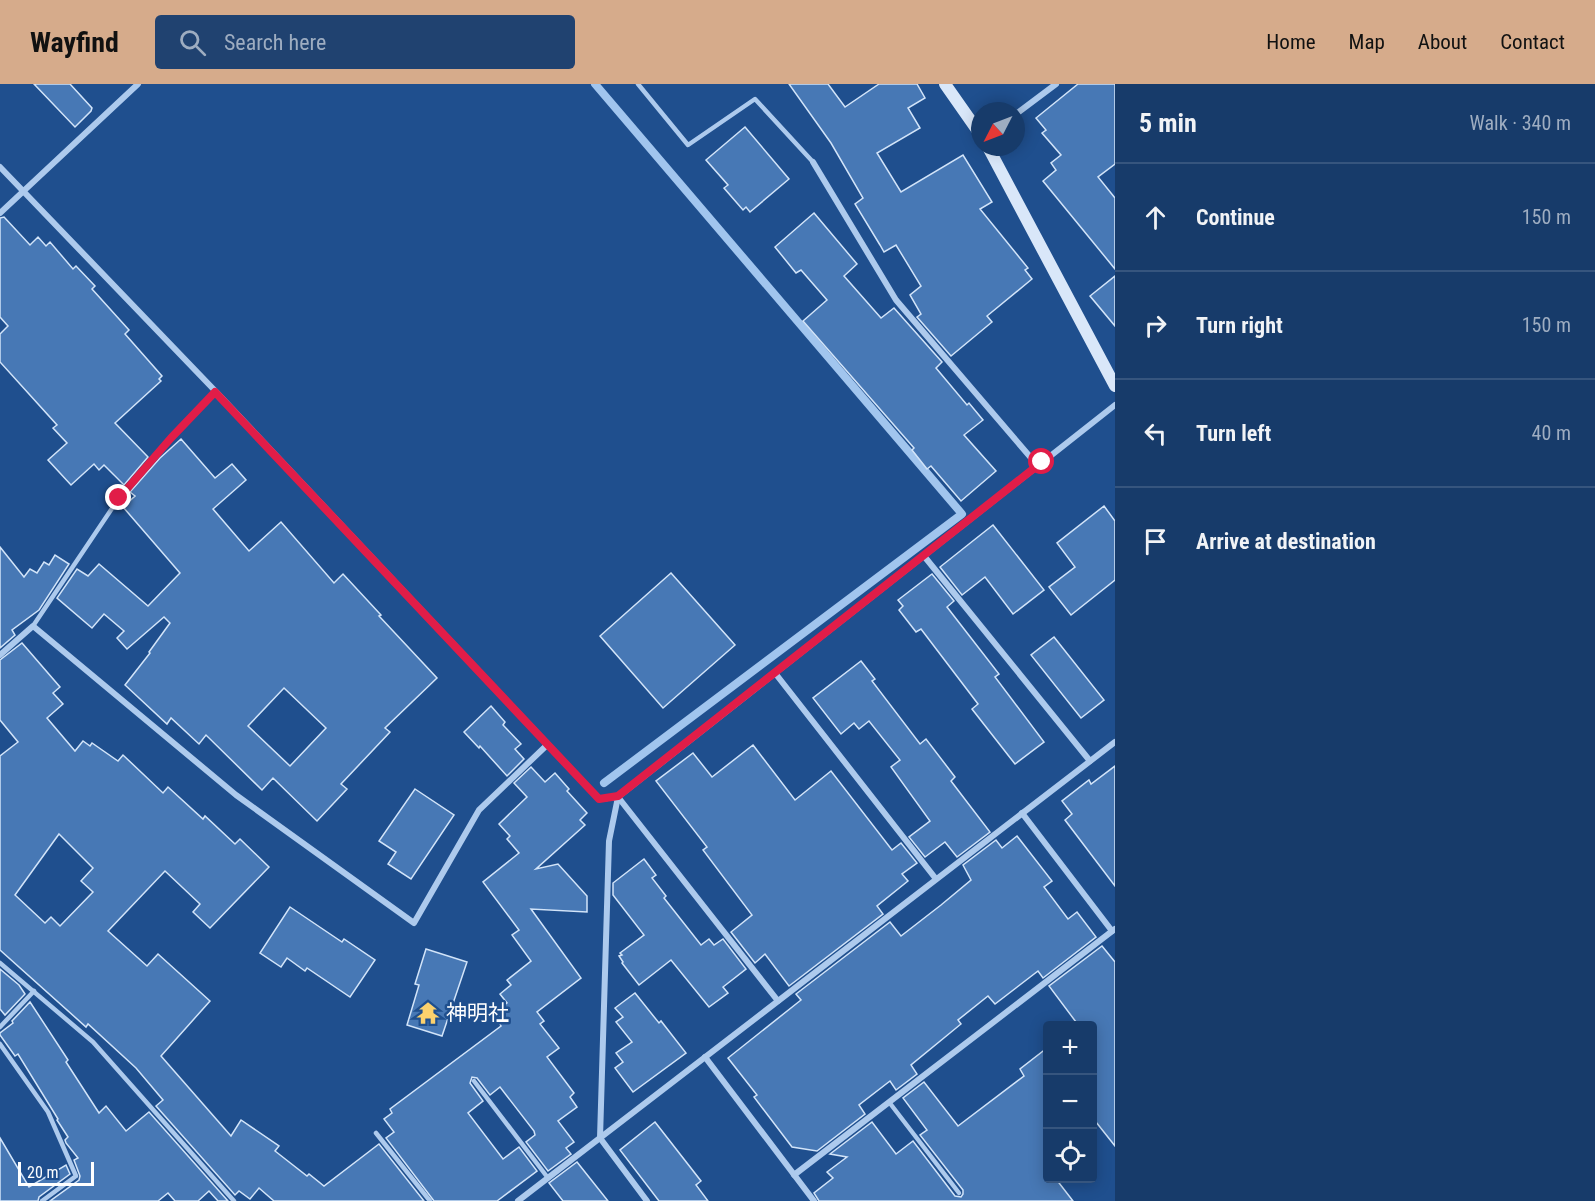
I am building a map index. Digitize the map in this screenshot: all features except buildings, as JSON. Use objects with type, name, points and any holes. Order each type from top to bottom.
[{"type":"main road","points":[[945,84],[971,121]]},
{"type":"main road","points":[[993,156],[1115,386]]},
{"type":"street","points":[[0,213],[138,84]]},
{"type":"street","points":[[1025,107],[1056,84]]},
{"type":"street","points":[[813,162],[896,300],[1038,465]]},
{"type":"street","points":[[0,167],[599,799],[618,796],[1115,405]]},
{"type":"street","points":[[924,556],[1090,761]]},
{"type":"street","points":[[0,655],[33,626],[236,795],[414,923],[479,810],[547,745]]},
{"type":"street","points":[[776,673],[936,879]]},
{"type":"street","points":[[518,1201],[1115,742]]},
{"type":"street","points":[[618,796],[777,1001]]},
{"type":"street","points":[[618,796],[609,841],[600,1138],[647,1201]]},
{"type":"street","points":[[794,1175],[1114,930],[1022,813]]},
{"type":"street","points":[[705,1058],[814,1201]]},
{"type":"lane","points":[[638,84],[688,145],[755,99],[813,162]]},
{"type":"lane","points":[[33,626],[119,498],[215,392]]},
{"type":"lane","points":[[0,963],[93,1042],[234,1201]]},
{"type":"lane","points":[[0,1027],[34,992]]},
{"type":"lane","points":[[0,1044],[48,1113],[76,1176],[42,1201]]},
{"type":"lane","points":[[474,1081],[548,1178]]},
{"type":"lane","points":[[889,1102],[959,1193]]},
{"type":"lane","points":[[376,1133],[430,1201]]},
{"type":"waterway","points":[[595,84],[962,514],[604,783]]},
{"type":"place","name":"神明社","points":[[428,1013]]},
{"type":"route","points":[[119,498],[215,392],[599,799],[618,796],[1042,462]]}]
